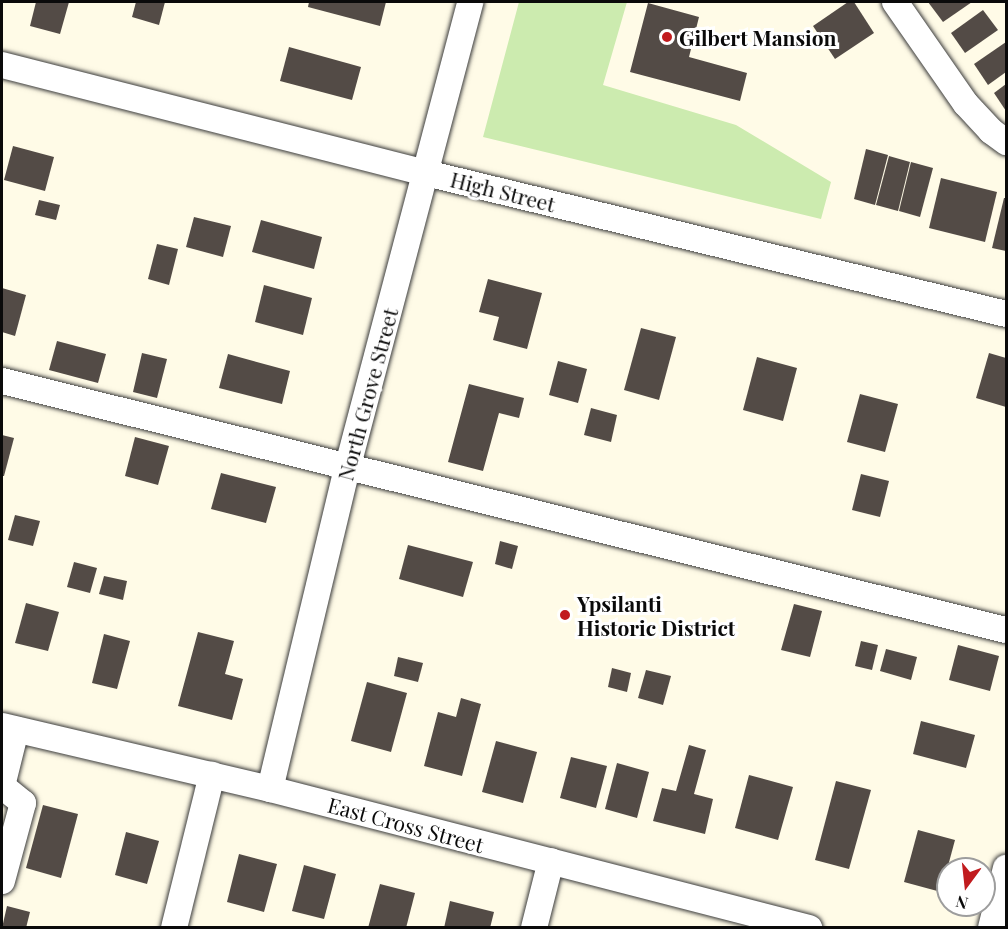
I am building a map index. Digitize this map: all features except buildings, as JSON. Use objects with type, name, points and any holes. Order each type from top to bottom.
[{"type":"street","name":"North Grove Street","points":[[270,789],[347,469],[470,2]]},
{"type":"street","points":[[895,2],[966,104],[991,131],[1006,142]]},
{"type":"street","name":"High Street","points":[[2,64],[426,173],[1006,314]]},
{"type":"street","points":[[2,381],[347,469],[1006,630]]},
{"type":"street","points":[[2,881],[23,803],[2,786],[9,728]]},
{"type":"street","name":"East Cross Street","points":[[9,728],[270,789],[809,927]]},
{"type":"street","points":[[174,927],[212,775]]},
{"type":"street","points":[[534,927],[550,861]]},
{"type":"street","points":[[991,927],[1006,868]]},
{"type":"green space","points":[[519,2],[627,2],[603,85],[736,125],[831,182],[821,219],[483,137]]},
{"type":"place","name":"Gilbert Mansion","points":[[667,37]]},
{"type":"place","name":"Ypsilanti Historic District","points":[[565,615]]}]
